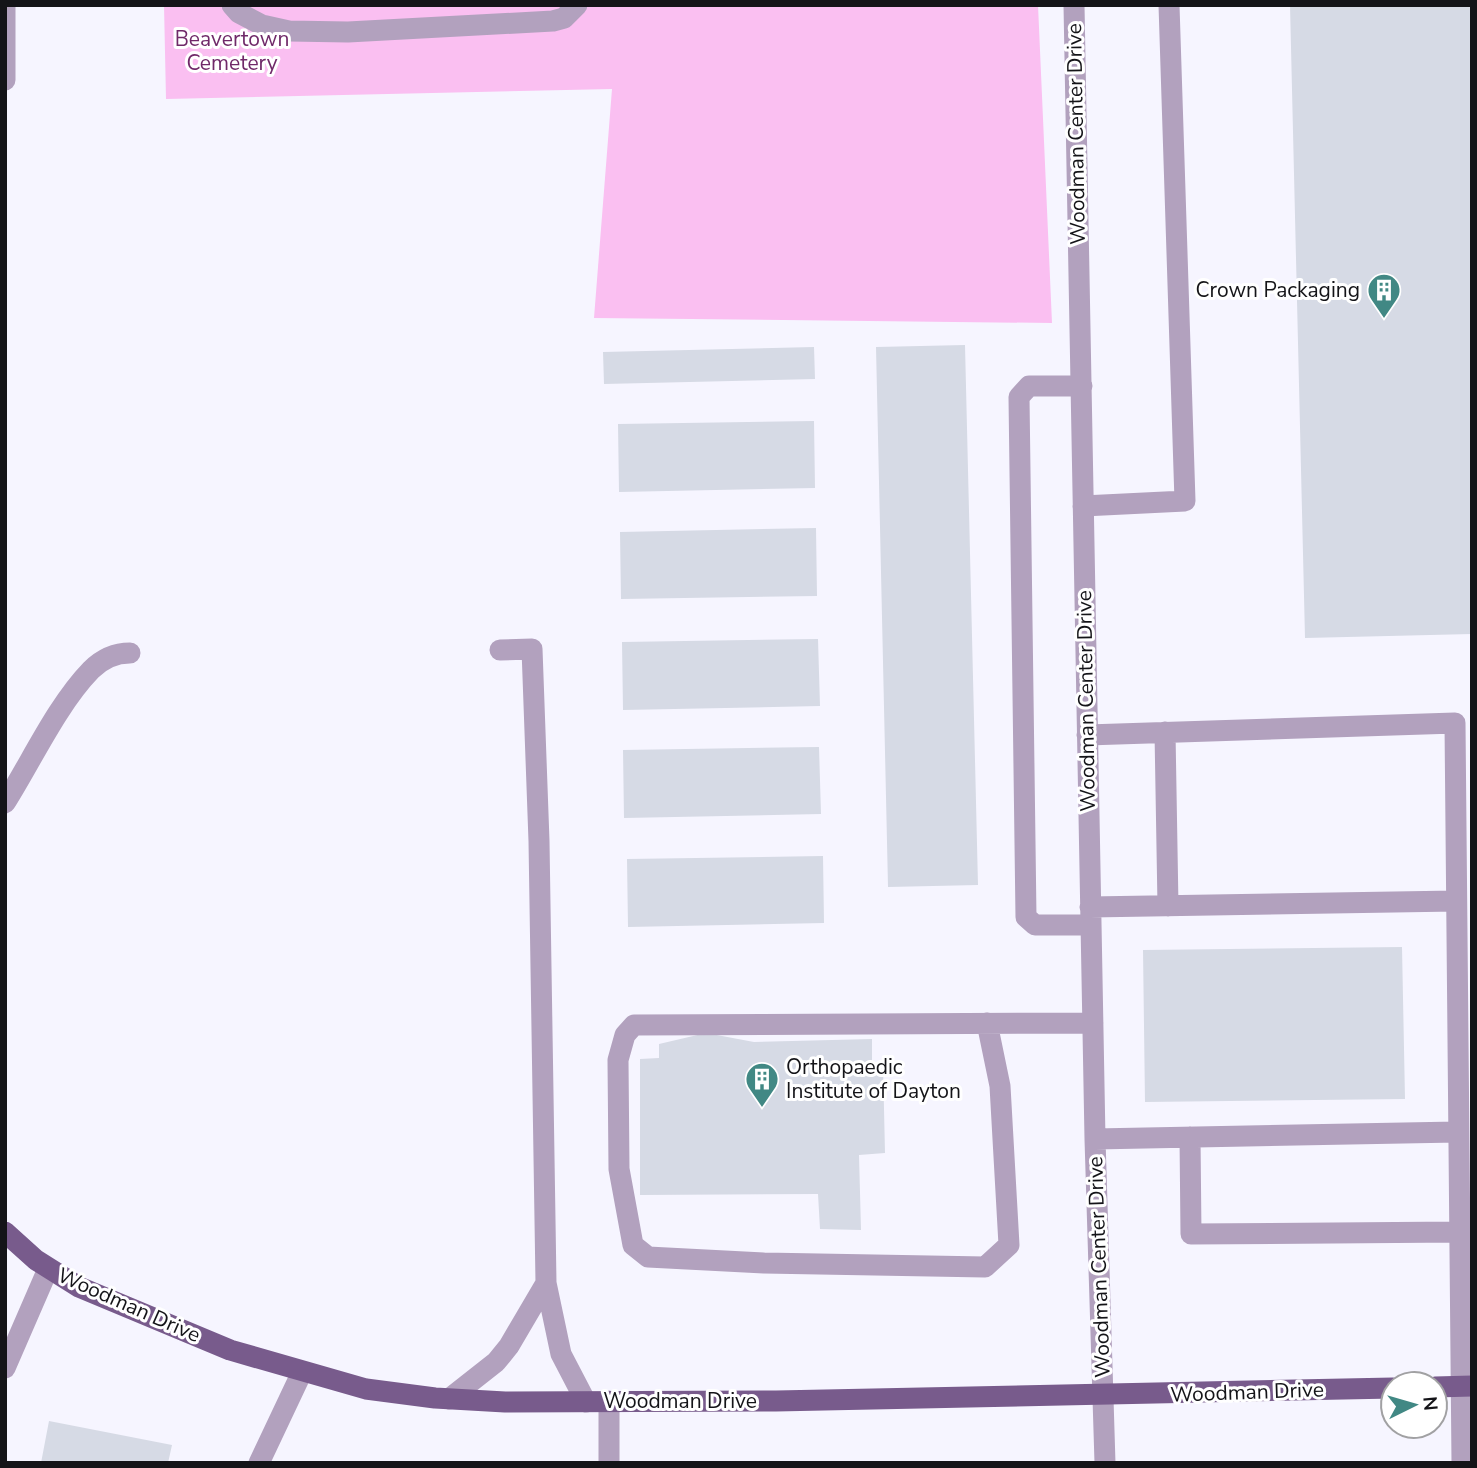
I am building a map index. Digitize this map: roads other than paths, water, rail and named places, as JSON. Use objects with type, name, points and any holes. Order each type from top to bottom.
[{"type":"main road","name":"Woodman Drive","points":[[5,1232],[48,1269],[79,1287],[230,1350],[366,1389],[449,1399],[586,1402],[1103,1396],[1379,1388]]},
{"type":"street","points":[[5,5],[5,79]]},
{"type":"street","points":[[232,5],[239,13],[262,25],[289,32],[348,32],[553,21],[564,18],[577,5]]},
{"type":"street","name":"Woodman Center Drive","points":[[1074,5],[1095,1139],[1105,1463]]},
{"type":"street","points":[[1083,506],[1185,501],[1169,5]]},
{"type":"street","points":[[1082,386],[1029,386],[1019,397],[1026,917],[1035,925],[1168,906],[1456,901]]},
{"type":"street","points":[[500,650],[532,649],[539,841],[546,1283],[561,1354],[586,1402]]},
{"type":"street","points":[[5,803],[68,701],[92,669],[115,653],[130,653]]},
{"type":"street","points":[[1087,735],[1463,723],[1456,901],[1464,986],[1464,1101],[1457,1132],[1458,1232],[1465,1265],[1462,1463]]},
{"type":"street","points":[[1165,732],[1168,906]]},
{"type":"street","points":[[986,1023],[1000,1086],[1009,1245],[985,1267],[764,1263],[648,1257],[633,1245],[619,1169],[618,1060],[625,1035],[634,1024],[986,1023],[1093,1023]]},
{"type":"street","points":[[1095,1139],[1457,1132]]},
{"type":"street","points":[[1190,1137],[1191,1234],[1458,1232]]},
{"type":"street","points":[[5,1368],[48,1269]]},
{"type":"street","points":[[449,1399],[496,1362],[509,1346],[546,1283]]},
{"type":"street","points":[[260,1463],[302,1372]]},
{"type":"street","points":[[609,1401],[609,1463]]},
{"type":"place","name":"Crown Packaging","points":[[1384,320]]},
{"type":"place","name":"Orthopaedic Institute of Dayton","points":[[762,1109]]},
{"type":"park label","name":"Beavertown Cemetery","points":[[232,51]]}]
